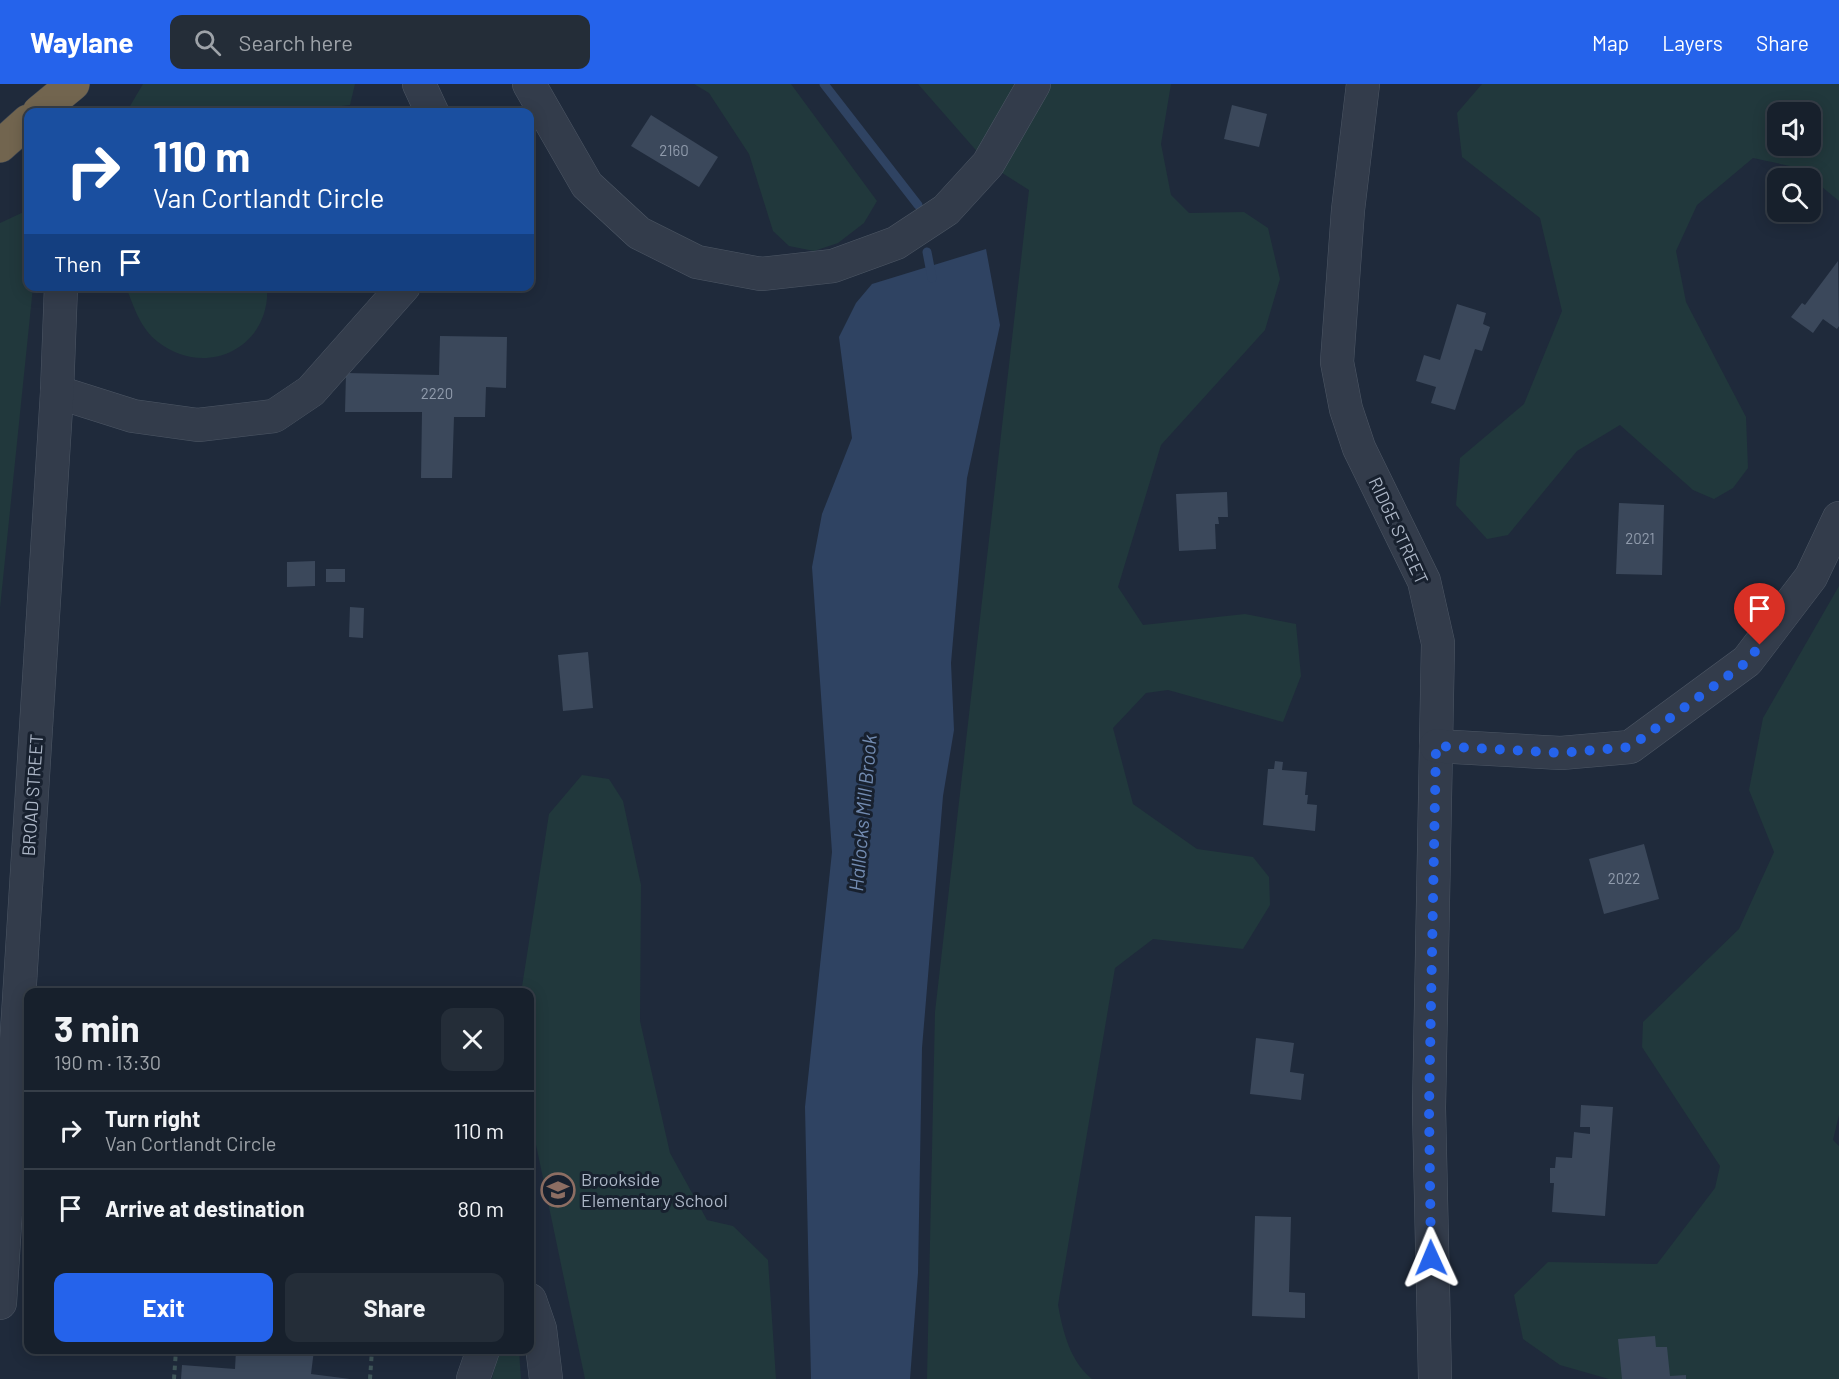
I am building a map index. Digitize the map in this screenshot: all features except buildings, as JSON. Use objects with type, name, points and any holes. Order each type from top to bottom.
[{"type":"highway","points":[[46,108],[73,84]]},
{"type":"highway","points":[[0,146],[24,126]]},
{"type":"street","points":[[419,84],[430,108]]},
{"type":"street","points":[[530,84],[587,185],[639,232],[697,261],[761,274],[833,267],[904,238],[940,214],[988,164],[1034,84]]},
{"type":"street","name":"RIDGE STREET","points":[[1363,84],[1348,210],[1337,362],[1346,409],[1359,448],[1424,581],[1438,643],[1429,1108],[1435,1379]]},
{"type":"street","name":"BROAD STREET","points":[[25,988],[61,291]]},
{"type":"street","points":[[57,392],[133,416],[198,426],[274,416],[311,391],[400,291]]},
{"type":"street","points":[[1436,746],[1561,753],[1630,747],[1747,662],[1811,577],[1839,518]]},
{"type":"street","name":"BROAD STREET","points":[[0,1303],[24,998]]},
{"type":"street","points":[[534,1312],[540,1329],[546,1379]]},
{"type":"street","points":[[473,1379],[482,1354]]},
{"type":"path","points":[[174,1379],[177,1354]]},
{"type":"path","points":[[370,1379],[372,1354]]},
{"type":"green space","points":[[143,84],[355,84],[350,105],[327,108],[130,108]]},
{"type":"green space","points":[[694,84],[791,84],[877,201],[864,223],[838,243],[814,251],[789,246],[773,231],[749,154],[709,93]]},
{"type":"green space","points":[[918,84],[1171,84],[1161,144],[1171,195],[1189,213],[1244,212],[1268,228],[1280,279],[1265,330],[1161,445],[1118,587],[1143,625],[1245,614],[1296,624],[1301,676],[1283,722],[1168,690],[1146,693],[1113,728],[1133,804],[1197,849],[1253,857],[1269,877],[1270,905],[1243,949],[1153,939],[1115,968],[1058,1305],[1065,1336],[1073,1355],[1084,1372],[1092,1379],[927,1379],[935,1012],[1029,190],[988,164]]},
{"type":"green space","points":[[1482,84],[1839,84],[1839,201],[1821,186],[1821,168],[1799,168],[1753,158],[1697,205],[1676,251],[1686,302],[1746,417],[1748,468],[1733,488],[1714,499],[1693,490],[1620,425],[1577,451],[1508,535],[1487,539],[1456,505],[1460,458],[1524,404],[1562,311],[1540,218],[1462,157],[1457,113]]},
{"type":"green space","points":[[24,212],[24,291],[33,291],[0,608],[0,223]]},
{"type":"green space","points":[[128,291],[267,291],[265,308],[258,327],[247,341],[232,351],[214,357],[195,358],[176,353],[158,342],[138,317]]},
{"type":"green space","points":[[1839,586],[1839,1115],[1833,1140],[1839,1146],[1839,1379],[1609,1379],[1560,1365],[1523,1339],[1514,1295],[1548,1262],[1657,1264],[1715,1188],[1720,1166],[1642,1047],[1643,1022],[1739,929],[1774,852],[1749,790],[1763,718]]},
{"type":"green space","points":[[582,775],[609,779],[623,801],[641,885],[640,1021],[670,1153],[707,1220],[733,1226],[768,1260],[776,1379],[585,1379],[534,1135],[534,988],[522,988],[549,814]]},
{"type":"green space","points":[[498,1354],[519,1354],[521,1379],[492,1379]]},
{"type":"water","points":[[986,249],[1000,325],[967,478],[951,663],[954,730],[943,796],[922,1048],[918,1273],[910,1379],[811,1379],[805,1107],[832,852],[812,567],[822,514],[852,438],[839,337],[856,303],[872,284]]},
{"type":"waterway","name":"Hallocks Mill Brook","points":[[824,84],[918,205]]},
{"type":"waterway","name":"Hallocks Mill Brook","points":[[927,252],[932,278]]},
{"type":"place","name":"Brookside Elementary School","points":[[558,1190]]},
{"type":"route","points":[[1431,1258],[1429,1108],[1436,746],[1561,753],[1630,747],[1747,662],[1760,645]]}]
